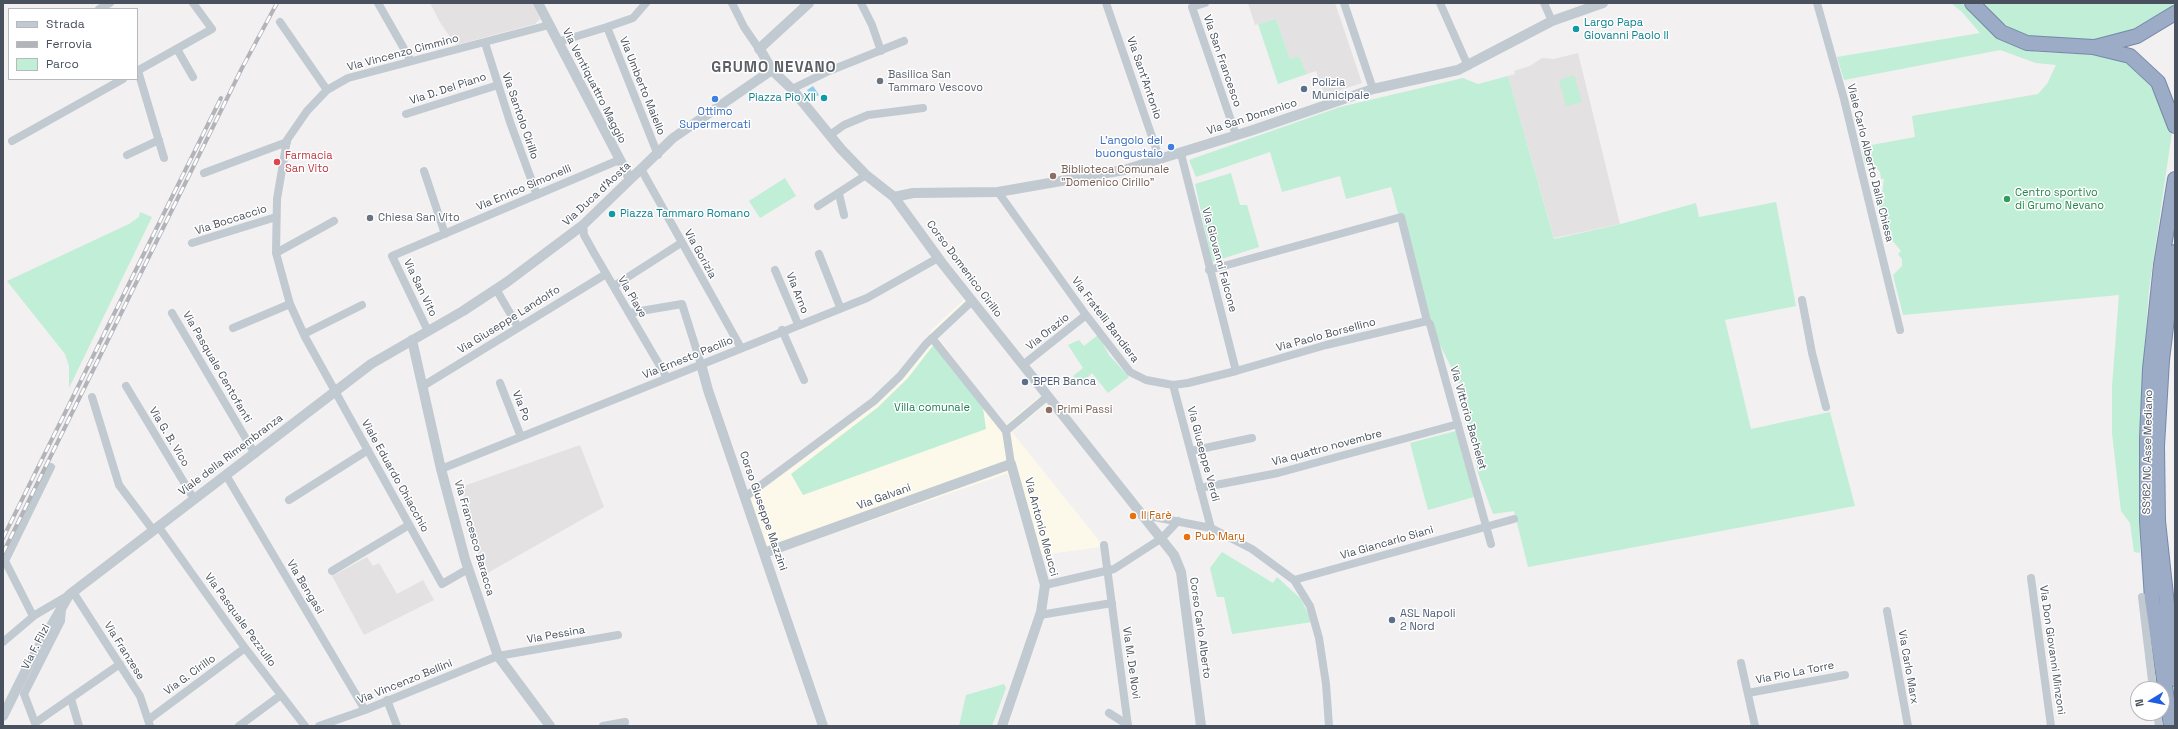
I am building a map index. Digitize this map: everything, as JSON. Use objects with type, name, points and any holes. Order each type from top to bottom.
[{"type":"highway","points":[[1975,4],[2001,32],[2027,43],[2093,47],[2130,56],[2158,82],[2175,126]]},
{"type":"highway","points":[[2093,47],[2136,36],[2175,13]]},
{"type":"highway","name":"SS162 NC Asse Mediano","points":[[2153,521],[2147,438],[2150,369],[2161,265],[2175,179]]},
{"type":"highway","name":"SS162 NC Asse Mediano","points":[[2171,726],[2152,599],[2153,521],[2160,396],[2175,252]]},
{"type":"highway","points":[[2153,521],[2175,679]]},
{"type":"street","points":[[101,8],[110,3]]},
{"type":"street","points":[[138,70],[212,29],[193,3]]},
{"type":"street","points":[[378,3],[411,61]]},
{"type":"street","name":"Via Ventiquattro Maggio","points":[[538,3],[630,179]]},
{"type":"street","points":[[607,27],[633,18],[646,3]]},
{"type":"street","points":[[732,3],[744,27],[762,53],[809,3]]},
{"type":"street","points":[[861,3],[872,25],[881,51]]},
{"type":"street","name":"Via Sant'Antonio","points":[[1106,3],[1160,160]]},
{"type":"street","name":"Via San Francesco","points":[[1205,3],[1192,7],[1236,135]]},
{"type":"street","points":[[1344,3],[1372,86]]},
{"type":"street","points":[[1440,3],[1468,66]]},
{"type":"street","points":[[1544,3],[1552,21]]},
{"type":"street","name":"Via San Domenico","points":[[894,198],[913,193],[998,192],[1083,179],[1124,170],[1181,154],[1372,86],[1443,74],[1468,66],[1552,21],[1602,3]]},
{"type":"street","name":"Viale Carlo Alberto Dalla Chiesa","points":[[1817,3],[1844,99],[1900,330]]},
{"type":"street","points":[[280,22],[327,90]]},
{"type":"street","name":"Via Vincenzo Cimmino","points":[[335,391],[304,334],[290,304],[276,253],[277,199],[286,142],[307,111],[327,90],[348,78],[485,43],[549,24]]},
{"type":"street","name":"Via Umberto Maiello","points":[[558,42],[607,27],[658,155]]},
{"type":"street","points":[[792,89],[829,71],[904,42]]},
{"type":"street","name":"Via Santolo Cirillo","points":[[485,43],[498,85],[537,195]]},
{"type":"street","points":[[177,49],[193,77]]},
{"type":"street","name":"Corso Domenico Cirillo","points":[[762,53],[775,74],[792,89],[866,175],[894,198],[938,258],[1023,366],[1143,514]]},
{"type":"street","points":[[138,74],[164,158]]},
{"type":"street","name":"Via Duca d'Aosta","points":[[412,340],[496,289],[583,225],[630,179],[658,155],[673,138],[775,74]]},
{"type":"street","points":[[12,141],[121,80]]},
{"type":"street","name":"Via D. Del Piano","points":[[406,114],[498,85]]},
{"type":"street","points":[[830,135],[844,125],[868,115],[922,108]]},
{"type":"street","points":[[127,155],[159,140]]},
{"type":"street","points":[[204,173],[286,142]]},
{"type":"street","name":"Via Giovanni Falcone","points":[[1181,154],[1236,371]]},
{"type":"street","name":"Via Enrico Simonelli","points":[[392,256],[619,160]]},
{"type":"street","name":"Via Gorizia","points":[[641,169],[741,348]]},
{"type":"street","points":[[424,171],[445,234]]},
{"type":"street","points":[[818,206],[839,194],[866,175]]},
{"type":"street","name":"Via Fratelli Bandiera","points":[[998,192],[1086,315],[1130,372],[1146,380],[1173,385],[1236,371]]},
{"type":"street","points":[[839,194],[844,215]]},
{"type":"street","name":"Via Boccaccio","points":[[192,243],[276,217]]},
{"type":"street","name":"Via Vittorio Bachelet","points":[[1210,270],[1401,217],[1425,321],[1430,324],[1491,544]]},
{"type":"street","points":[[276,253],[334,221]]},
{"type":"street","name":"Via Piave","points":[[583,225],[584,235],[667,378]]},
{"type":"street","points":[[614,286],[681,243]]},
{"type":"street","points":[[818,254],[840,307]]},
{"type":"street","name":"Via San Vito","points":[[392,256],[428,331]]},
{"type":"street","name":"Via Ernesto Pacilio","points":[[441,470],[782,330],[867,298],[938,258]]},
{"type":"street","name":"Via Arno","points":[[775,270],[798,324]]},
{"type":"street","name":"Via Giuseppe Landolfo","points":[[422,386],[606,274]]},
{"type":"street","points":[[496,289],[518,327]]},
{"type":"street","points":[[1802,300],[1812,353],[1826,407]]},
{"type":"street","points":[[745,498],[874,401],[900,376],[932,338],[972,301]]},
{"type":"street","points":[[232,328],[290,304]]},
{"type":"street","name":"Corso Giuseppe Mazzini","points":[[629,313],[682,304],[708,390],[823,726]]},
{"type":"street","points":[[304,334],[362,305]]},
{"type":"street","name":"Via Pasquale Centofanti","points":[[172,313],[255,454]]},
{"type":"street","name":"Via Orazio","points":[[1023,366],[1086,315]]},
{"type":"street","name":"Via Paolo Borsellino","points":[[1236,371],[1326,345],[1425,321]]},
{"type":"street","points":[[782,330],[804,380]]},
{"type":"street","points":[[932,338],[1006,431],[1048,396]]},
{"type":"street","name":"Viale della Rimembranza","points":[[3,642],[33,616],[71,593],[371,364],[412,340]]},
{"type":"street","name":"Via Francesco Baracca","points":[[412,340],[441,470],[468,569],[498,656],[550,726]]},
{"type":"street","name":"Via Po","points":[[500,383],[521,437]]},
{"type":"street","name":"Via Giuseppe Verdi","points":[[1173,385],[1211,528]]},
{"type":"street","name":"Via G. B. Vico","points":[[126,386],[194,499]]},
{"type":"street","name":"Viale Eduardo Chiacchio","points":[[335,391],[442,584],[468,569]]},
{"type":"street","name":"Via Pasquale Pezzullo","points":[[92,397],[119,485],[156,528],[305,726]]},
{"type":"street","name":"Via quattro novembre","points":[[1200,488],[1278,474],[1458,424]]},
{"type":"street","name":"Via Antonio Meucci","points":[[1002,726],[1040,615],[1045,585],[1011,464],[1006,431]]},
{"type":"street","points":[[1191,451],[1252,438]]},
{"type":"street","points":[[289,500],[368,450]]},
{"type":"street","name":"Via Galvani","points":[[764,553],[1011,464]]},
{"type":"street","points":[[33,616],[5,561],[51,467]]},
{"type":"street","name":"Via Bengasi","points":[[226,475],[365,710]]},
{"type":"street","points":[[1143,514],[1211,528],[1252,549],[1294,580],[1310,606],[1318,630],[1323,659],[1329,726]]},
{"type":"street","name":"Corso Carlo Alberto","points":[[1143,514],[1174,555],[1181,572],[1201,726]]},
{"type":"street","name":"Via Giancarlo Siani","points":[[1294,580],[1514,519]]},
{"type":"street","points":[[1045,585],[1114,569],[1162,538],[1178,521]]},
{"type":"street","points":[[332,571],[409,525]]},
{"type":"street","points":[[1104,545],[1107,570]]},
{"type":"street","name":"Via M. De Novi","points":[[1107,570],[1128,726]]},
{"type":"street","name":"Via Don Giovanni Minzoni","points":[[2031,578],[2051,726]]},
{"type":"street","name":"Viale della Rimembranza","points":[[3,716],[28,666],[71,593]]},
{"type":"street","name":"Via Franzese","points":[[71,593],[140,696],[149,723]]},
{"type":"street","points":[[2142,597],[2152,681]]},
{"type":"street","points":[[1040,615],[1112,603]]},
{"type":"street","name":"Via F. Filzi","points":[[62,607],[61,621],[24,694],[35,723],[71,699]]},
{"type":"street","name":"Via Carlo Marx","points":[[1887,611],[1908,726]]},
{"type":"street","name":"Via Pessina","points":[[498,656],[618,635]]},
{"type":"street","name":"Via G. Cirillo","points":[[149,723],[245,648]]},
{"type":"street","name":"Via Vincenzo Bellini","points":[[318,726],[365,710],[498,656]]},
{"type":"street","points":[[1741,663],[1755,726]]},
{"type":"street","points":[[79,726],[71,699],[120,664]]},
{"type":"street","name":"Via Pio La Torre","points":[[1748,694],[1845,675]]},
{"type":"street","points":[[239,726],[281,695]]},
{"type":"street","points":[[387,700],[397,726]]},
{"type":"street","points":[[1108,713],[1128,726]]},
{"type":"street","points":[[603,726],[625,722]]},
{"type":"shaded area","points":[[430,3],[533,3],[540,19],[535,24],[456,45],[441,24]]},
{"type":"shaded area","points":[[1248,3],[1335,3],[1362,83],[1325,95],[1316,71],[1307,74],[1299,56],[1290,59],[1276,19],[1255,25]]},
{"type":"shaded area","points":[[1578,53],[1620,224],[1554,238],[1508,76],[1515,74],[1514,71],[1530,66],[1542,58],[1554,59]]},
{"type":"shaded area","points":[[966,298],[972,306],[937,336],[1005,425],[1039,397],[1045,405],[1012,432],[1101,543],[1101,547],[1034,556],[1008,475],[1006,474],[769,556],[746,492],[873,397],[922,347],[932,329]]},
{"type":"shaded area","points":[[580,445],[604,507],[484,575],[461,487]]},
{"type":"shaded area","points":[[367,557],[373,566],[379,563],[397,594],[423,580],[434,600],[364,635],[332,576]]},
{"type":"green space","name":"Centro sportivo di Grumo Nevano","points":[[1951,3],[1962,3],[1983,23],[2024,48],[2036,52],[2104,55],[2125,62],[2142,74],[2155,87],[2172,132],[2149,290],[2142,379],[2139,453],[2140,553],[2134,552],[2130,523],[2121,511],[2112,433],[2112,387],[2119,295],[1903,315],[1893,275],[1902,266],[1902,259],[1898,254],[1901,251],[1886,233],[1880,217],[1879,202],[1881,202],[1884,179],[1881,179],[1880,172],[1875,166],[1871,163],[1865,164],[1861,147],[1915,137],[1912,116],[2038,94],[2047,84],[2056,65],[2036,63],[2000,50],[1844,80],[1837,57],[1980,33],[1962,12]]},
{"type":"green space","points":[[1982,3],[2175,3],[2175,9],[2171,13],[2110,41],[2044,41],[2027,36],[2007,26],[1994,17]]},
{"type":"green space","points":[[1276,19],[1290,59],[1299,56],[1307,74],[1278,84],[1258,24]]},
{"type":"green space","points":[[1574,75],[1582,102],[1566,106],[1559,80]]},
{"type":"green space","points":[[1508,76],[1554,239],[1621,224],[1696,203],[1699,217],[1776,202],[1796,306],[1725,320],[1751,429],[1830,412],[1855,506],[1528,567],[1514,511],[1493,514],[1478,473],[1461,387],[1426,317],[1391,187],[1346,199],[1340,176],[1282,192],[1270,152],[1196,177],[1189,160],[1340,107],[1463,78],[1478,84]]},
{"type":"green space","points":[[1231,173],[1240,205],[1247,205],[1259,247],[1212,262],[1195,184]]},
{"type":"green space","points":[[785,178],[796,196],[760,218],[749,201]]},
{"type":"green space","points":[[140,212],[152,217],[69,388],[69,366],[65,354],[7,281],[129,224],[139,217]]},
{"type":"green space","points":[[1098,335],[1109,355],[1129,377],[1108,393],[1092,373],[1080,385],[1073,376],[1083,368],[1068,345],[1079,340],[1084,346]]},
{"type":"green space","name":"Villa comunale","points":[[935,343],[983,408],[986,429],[803,495],[791,474],[877,408],[908,378]]},
{"type":"green space","points":[[1456,431],[1474,497],[1428,510],[1410,443]]},
{"type":"green space","points":[[1222,552],[1273,583],[1277,577],[1301,599],[1312,622],[1232,634],[1224,597],[1217,597],[1210,568]]},
{"type":"green space","points":[[1004,684],[1006,688],[992,726],[959,726],[966,695]]},
{"type":"water","points":[[813,86],[819,95],[813,98],[807,90]]},
{"type":"railway","points":[[3,553],[242,68],[277,3]]},
{"type":"railway","points":[[3,538],[221,98]]},
{"type":"place","name":"Largo Papa Giovanni Paolo II","points":[[1576,29]]},
{"type":"place","name":"Basilica San Tammaro Vescovo","points":[[880,81]]},
{"type":"place","name":"Polizia Municipale","points":[[1304,89]]},
{"type":"place","name":"Piazza Pio XII","points":[[824,98]]},
{"type":"place","name":"Ottimo Supermercati","points":[[715,99]]},
{"type":"place","name":"L'angolo del buongustaio","points":[[1171,147]]},
{"type":"place","name":"Farmacia San Vito","points":[[277,162]]},
{"type":"place","name":"Biblioteca Comunale \"Domenico Cirillo\"","points":[[1053,176]]},
{"type":"place","name":"Centro sportivo di Grumo Nevano","points":[[2007,199]]},
{"type":"place","name":"Piazza Tammaro Romano","points":[[612,214]]},
{"type":"place","name":"Chiesa San Vito","points":[[370,218]]},
{"type":"place","name":"BPER Banca","points":[[1025,382]]},
{"type":"place","name":"Primi Passi","points":[[1049,410]]},
{"type":"place","name":"Il Farè","points":[[1133,516]]},
{"type":"place","name":"Pub Mary","points":[[1187,537]]},
{"type":"place","name":"ASL Napoli 2 Nord","points":[[1392,620]]},
{"type":"district","name":"GRUMO NEVANO","points":[[774,68]]}]
